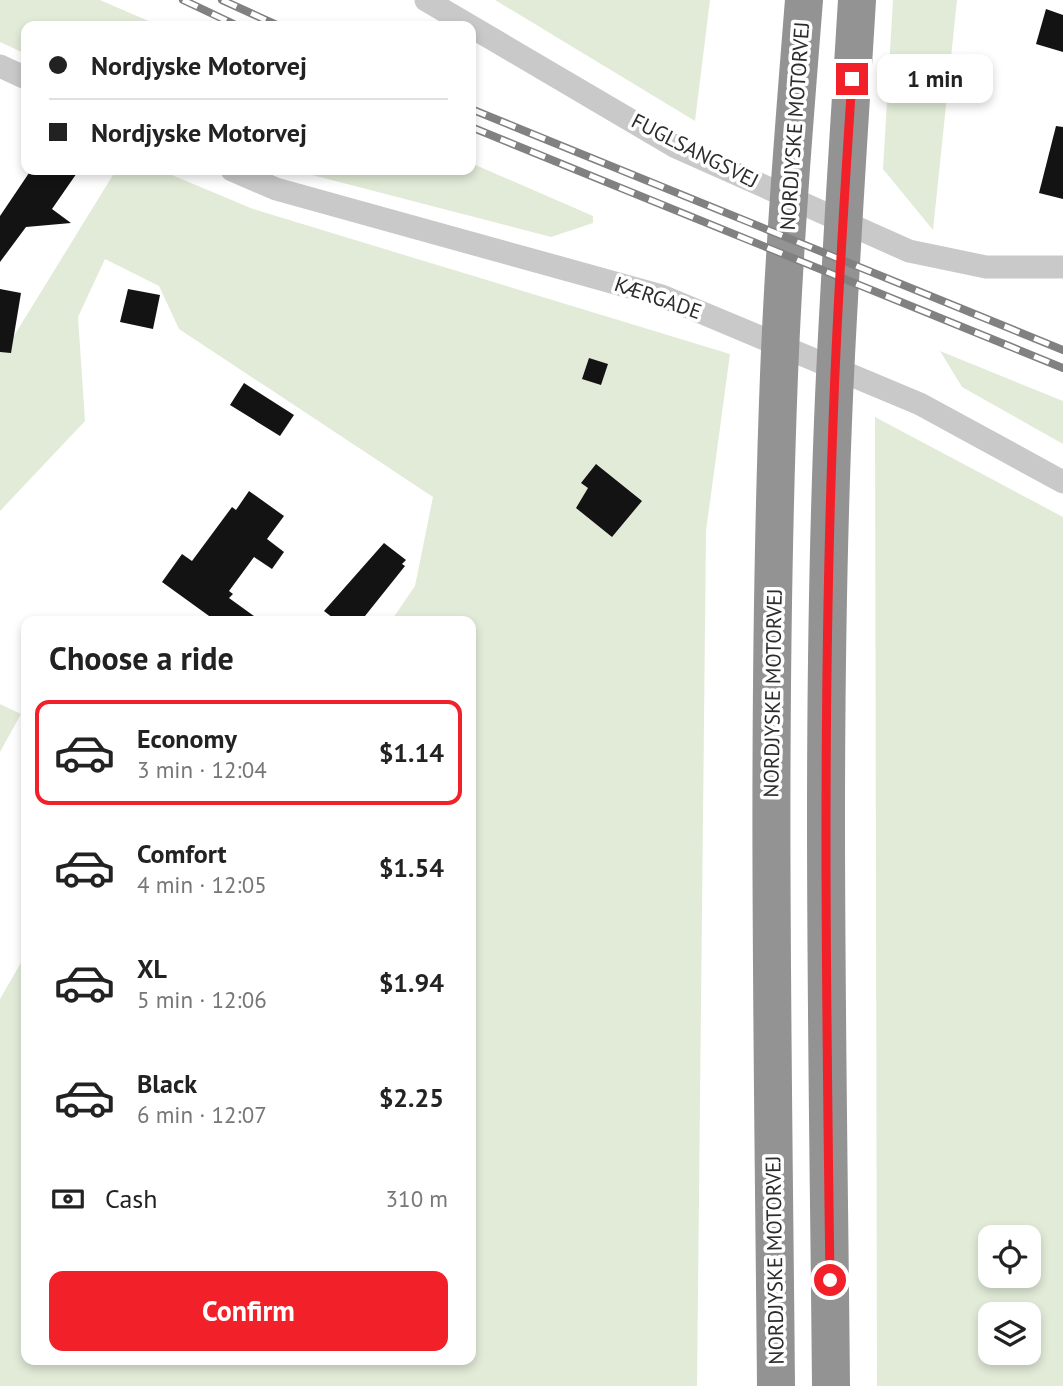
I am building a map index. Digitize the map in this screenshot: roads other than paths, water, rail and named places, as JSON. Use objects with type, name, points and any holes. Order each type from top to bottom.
[{"type":"highway","name":"NORDJYSKE MOTORVEJ","points":[[776,1386],[772,779],[779,375],[791,161],[804,0]]},
{"type":"highway","points":[[831,1386],[827,783],[834,398],[858,0]]},
{"type":"street","name":"FUGLSANGSVEJ","points":[[426,0],[462,21]]},
{"type":"street","name":"FUGLSANGSVEJ","points":[[476,29],[676,147],[909,251],[986,267],[1063,267]]},
{"type":"street","points":[[0,66],[21,76]]},
{"type":"street","name":"KÆRGADE","points":[[244,175],[276,189],[663,296],[920,404],[1063,482]]},
{"type":"railway","points":[[183,0],[227,21]]},
{"type":"railway","points":[[222,0],[268,21]]},
{"type":"railway","points":[[476,111],[1063,350]]},
{"type":"railway","points":[[476,129],[1063,368]]}]
